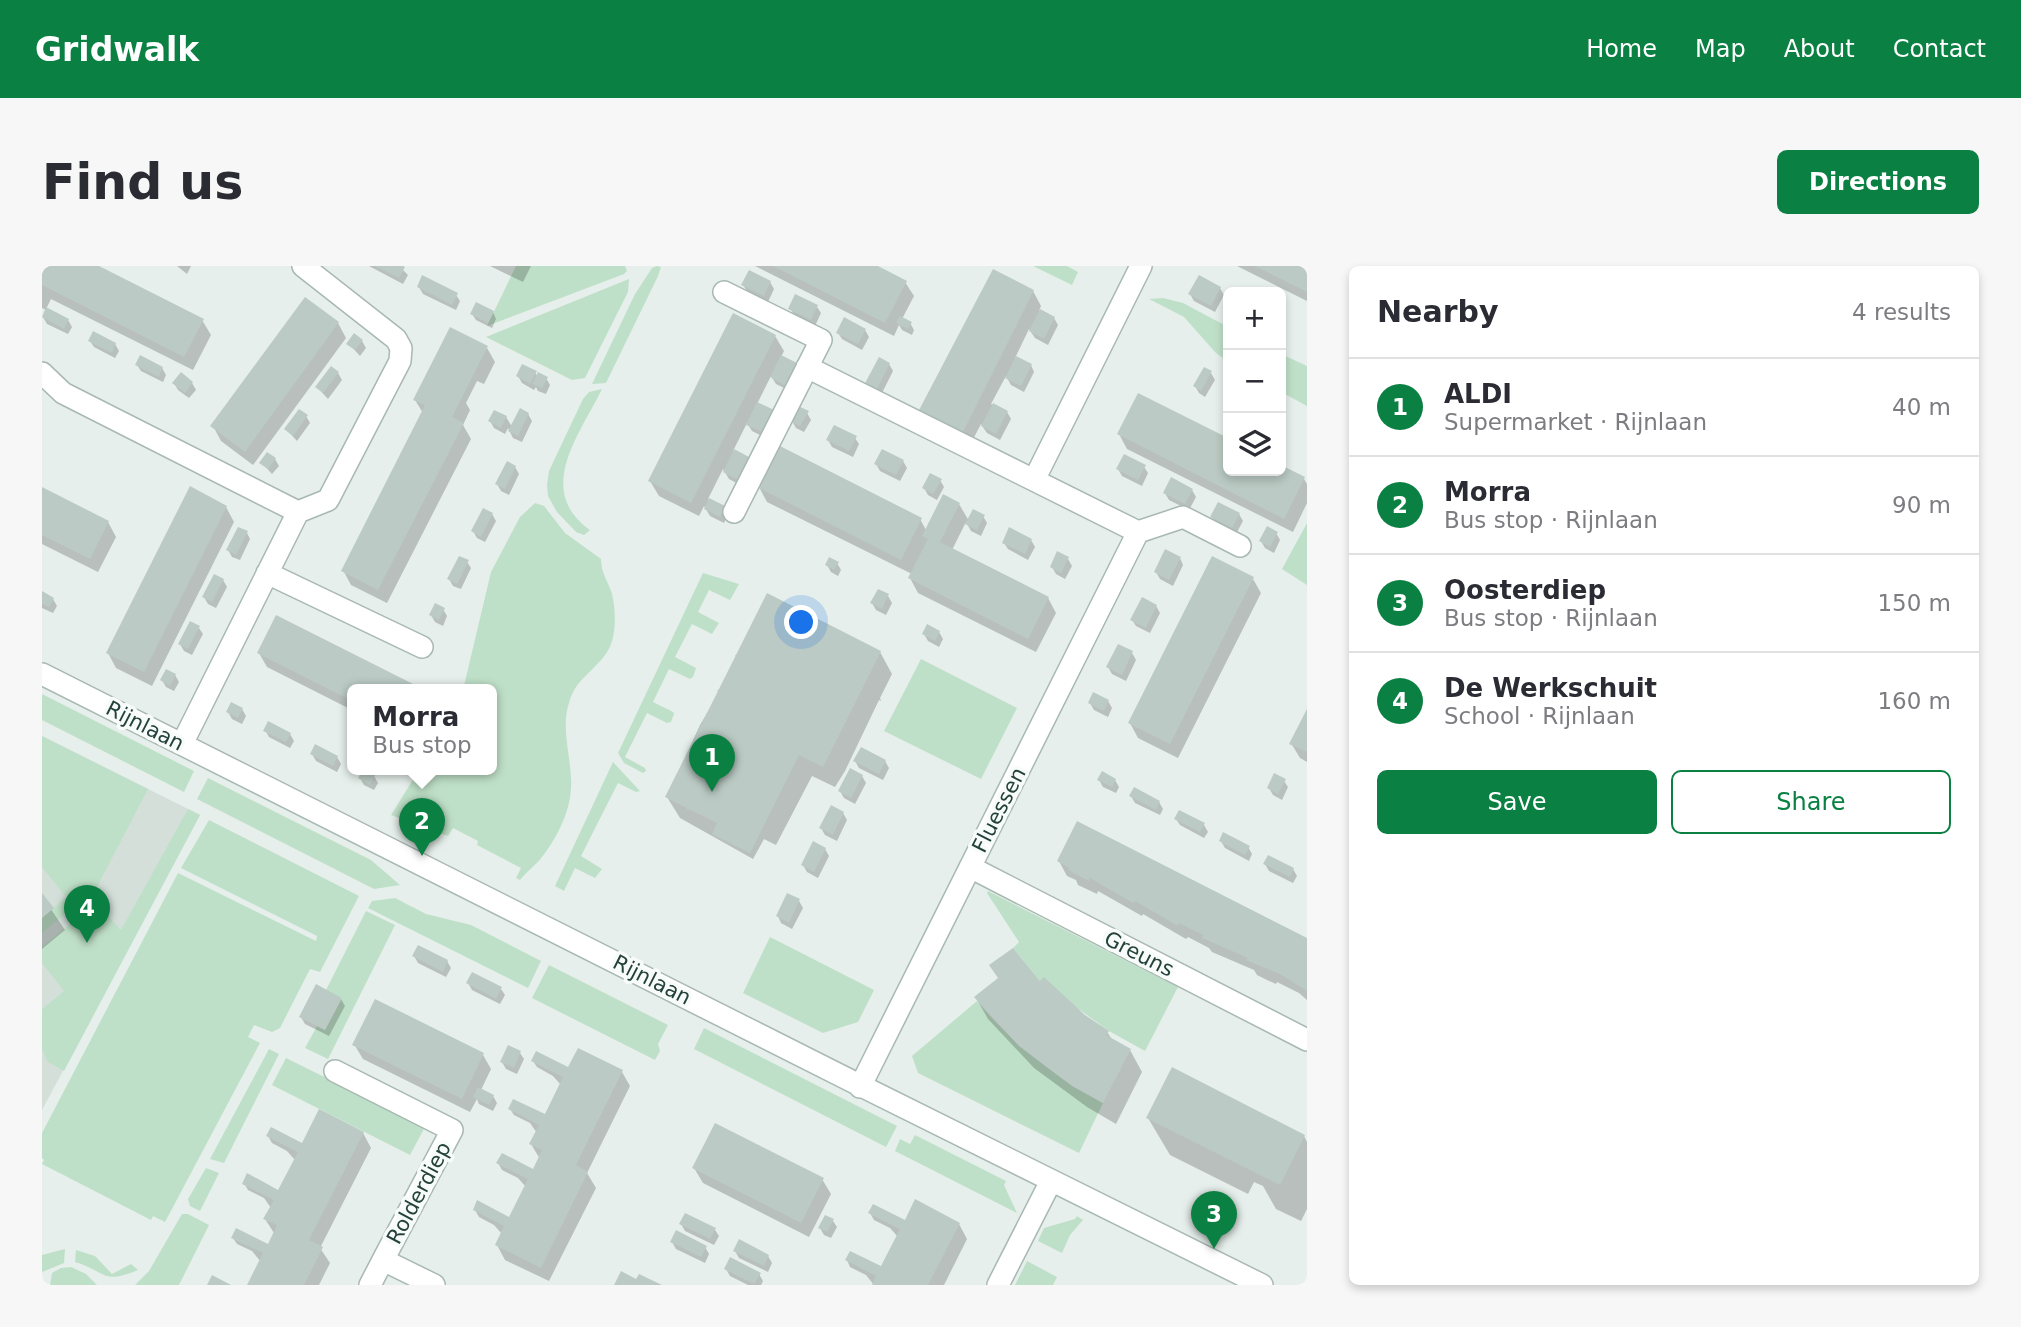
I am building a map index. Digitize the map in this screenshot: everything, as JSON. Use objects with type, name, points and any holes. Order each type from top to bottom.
[{"type":"street","points":[[182,744],[298,512],[328,500],[400,361],[401,348],[396,339],[303,266]]},
{"type":"street","points":[[1034,480],[1141,266]]},
{"type":"street","points":[[724,292],[821,340],[734,512]]},
{"type":"street","points":[[807,367],[1138,532],[1183,517],[1240,546]]},
{"type":"street","points":[[42,373],[63,393],[298,512]]},
{"type":"street","name":"Fluessen","points":[[860,1087],[1138,532]]},
{"type":"street","points":[[267,573],[422,647]]},
{"type":"street","name":"Rijnlaan","points":[[42,674],[860,1087],[1262,1285]]},
{"type":"street","name":"Greuns","points":[[970,867],[1307,1040]]},
{"type":"street","name":"Rolderdiep","points":[[335,1071],[452,1130],[370,1285]]},
{"type":"street","points":[[998,1285],[1051,1181]]},
{"type":"street","name":"Rolderdiep","points":[[383,1260],[434,1285]]},
{"type":"shaded area","points":[[42,736],[200,815],[42,1110]]},
{"type":"green space","points":[[516,266],[625,266],[627,271],[487,326]]},
{"type":"green space","points":[[1033,266],[1067,266],[1078,272],[1072,285]]},
{"type":"green space","points":[[661,267],[658,276],[606,383],[592,384],[635,294],[652,268]]},
{"type":"green space","points":[[629,279],[628,292],[585,378],[572,380],[486,337]]},
{"type":"green space","points":[[1163,298],[1183,303],[1223,324],[1223,358],[1184,317],[1149,299]]},
{"type":"green space","points":[[1286,356],[1307,366],[1307,406],[1286,395]]},
{"type":"green space","points":[[602,389],[574,443],[563,480],[565,497],[574,514],[590,530],[584,535],[576,532],[557,512],[548,496],[547,485],[549,471],[583,399],[589,392]]},
{"type":"green space","points":[[535,503],[544,506],[565,533],[601,559],[603,573],[612,594],[615,624],[613,639],[607,652],[580,681],[569,703],[566,731],[571,789],[564,820],[548,848],[520,880],[516,878],[521,868],[477,845],[478,841],[453,828],[448,836],[391,815],[416,775],[497,775],[497,684],[464,684],[491,572],[520,517]]},
{"type":"green space","points":[[1307,523],[1307,585],[1282,569]]},
{"type":"green space","points":[[703,573],[739,584],[730,600],[709,590],[698,612],[719,623],[712,634],[692,624],[675,657],[696,668],[693,677],[690,679],[669,669],[653,702],[673,712],[671,722],[667,723],[647,713],[625,757],[645,768],[643,773],[624,763],[618,753]]},
{"type":"green space","points":[[921,659],[1017,708],[981,779],[884,731]]},
{"type":"green space","points":[[42,694],[194,771],[184,792],[42,720]]},
{"type":"green space","points":[[42,736],[148,789],[97,887],[42,933],[42,918],[66,897],[42,867]]},
{"type":"green space","points":[[613,762],[640,791],[636,792],[618,783],[581,856],[602,869],[595,878],[575,868],[564,891],[555,886]]},
{"type":"green space","points":[[208,778],[371,860],[400,885],[374,889],[197,799]]},
{"type":"green space","points":[[188,809],[200,815],[64,1071],[48,1062],[42,1049],[42,1009],[64,991],[42,963],[42,947],[96,903],[121,930]]},
{"type":"green space","points":[[209,820],[359,896],[320,972],[310,969],[280,1028],[272,1032],[254,1025],[248,1037],[260,1043],[165,1222],[153,1216],[151,1220],[42,1164],[42,1133],[178,873],[316,941],[317,936],[181,868]]},
{"type":"green space","points":[[988,891],[1178,987],[1145,1051],[1109,1031],[1040,981],[1013,948],[1019,942]]},
{"type":"green space","points":[[395,898],[426,914],[471,925],[541,961],[528,988],[368,908],[372,901]]},
{"type":"green space","points":[[366,911],[395,925],[328,1059],[305,1048],[317,1026],[325,1030],[342,998],[326,990]]},
{"type":"green space","points":[[770,937],[874,990],[858,1022],[823,1033],[743,993]]},
{"type":"green space","points":[[549,965],[668,1025],[658,1044],[660,1051],[655,1060],[532,998]]},
{"type":"green space","points":[[977,1001],[1035,1058],[1103,1103],[1079,1153],[918,1073],[912,1056]]},
{"type":"green space","points":[[704,1028],[897,1126],[886,1147],[694,1049]]},
{"type":"green space","points":[[269,1049],[279,1054],[224,1163],[210,1159]]},
{"type":"green space","points":[[286,1058],[425,1127],[410,1155],[272,1085]]},
{"type":"green space","points":[[915,1135],[1006,1181],[1004,1185],[1017,1213],[895,1151],[900,1139],[910,1144]]},
{"type":"green space","points":[[206,1168],[219,1173],[200,1211],[190,1206],[188,1199]]},
{"type":"green space","points":[[182,1214],[188,1214],[209,1225],[179,1285],[135,1285],[149,1271]]},
{"type":"green space","points":[[1077,1216],[1083,1220],[1070,1235],[1062,1253],[1038,1241],[1044,1228],[1075,1219]]},
{"type":"green space","points":[[65,1249],[64,1263],[42,1272],[42,1255]]},
{"type":"green space","points":[[76,1250],[95,1256],[112,1274],[131,1264],[138,1270],[111,1277],[75,1262]]},
{"type":"green space","points":[[1027,1261],[1057,1277],[1053,1285],[1015,1285]]},
{"type":"green space","points":[[71,1267],[86,1274],[97,1285],[50,1285],[52,1273]]},
{"type":"building","points":[[42,266],[99,266],[204,319],[184,357],[42,285]]},
{"type":"building","points":[[375,266],[403,266],[405,267],[399,278]]},
{"type":"building","points":[[773,266],[878,266],[907,281],[885,323]]},
{"type":"building","points":[[1255,266],[1307,266],[1307,292]]},
{"type":"building","points":[[993,269],[1034,290],[962,434],[918,412]]},
{"type":"building","points":[[749,270],[771,281],[764,296],[741,285]]},
{"type":"building","points":[[422,275],[458,293],[452,305],[417,287]]},
{"type":"building","points":[[1199,275],[1221,287],[1211,306],[1188,294]]},
{"type":"building","points":[[795,294],[818,305],[811,320],[788,309]]},
{"type":"building","points":[[305,297],[339,322],[245,452],[210,426]]},
{"type":"building","points":[[476,302],[494,311],[488,323],[470,314]]},
{"type":"building","points":[[46,307],[69,319],[64,329],[42,317]]},
{"type":"building","points":[[1040,309],[1055,317],[1044,339],[1029,331]]},
{"type":"building","points":[[733,313],[776,335],[691,503],[648,481]]},
{"type":"building","points":[[900,316],[912,322],[908,329],[896,323]]},
{"type":"building","points":[[844,317],[866,329],[858,344],[836,333]]},
{"type":"building","points":[[450,327],[488,346],[452,417],[464,423],[378,590],[341,571],[425,405],[413,400]]},
{"type":"building","points":[[93,331],[116,343],[112,353],[88,341]]},
{"type":"building","points":[[354,333],[363,340],[355,350],[346,344]]},
{"type":"building","points":[[140,355],[163,367],[159,377],[135,365]]},
{"type":"building","points":[[781,355],[797,363],[786,386],[770,377]]},
{"type":"building","points":[[1016,356],[1032,364],[1021,386],[1005,378]]},
{"type":"building","points":[[879,357],[890,363],[876,391],[864,385]]},
{"type":"building","points":[[522,364],[537,371],[530,384],[516,376]]},
{"type":"building","points":[[331,366],[339,372],[323,393],[315,387]]},
{"type":"building","points":[[1204,367],[1212,371],[1201,391],[1193,386]]},
{"type":"building","points":[[181,372],[193,382],[185,393],[172,383]]},
{"type":"building","points":[[538,372],[548,377],[542,388],[532,384]]},
{"type":"building","points":[[1138,393],[1223,436],[1223,476],[1286,476],[1286,468],[1305,477],[1284,519],[1117,434]]},
{"type":"building","points":[[757,402],[774,410],[762,432],[746,425]]},
{"type":"building","points":[[993,403],[1008,411],[996,434],[981,426]]},
{"type":"building","points":[[798,406],[809,411],[800,426],[790,421]]},
{"type":"building","points":[[520,408],[529,413],[518,436],[508,431]]},
{"type":"building","points":[[299,409],[308,415],[293,436],[284,429]]},
{"type":"building","points":[[494,410],[507,416],[501,428],[488,421]]},
{"type":"building","points":[[834,425],[857,436],[849,451],[826,440]]},
{"type":"building","points":[[778,445],[922,518],[901,560],[757,487]]},
{"type":"building","points":[[734,449],[749,457],[738,480],[723,472]]},
{"type":"building","points":[[882,449],[904,460],[896,475],[874,464]]},
{"type":"building","points":[[267,452],[276,458],[268,469],[259,463]]},
{"type":"building","points":[[1124,454],[1146,465],[1138,480],[1116,469]]},
{"type":"building","points":[[507,461],[516,466],[505,489],[495,484]]},
{"type":"building","points":[[930,473],[942,479],[933,494],[922,488]]},
{"type":"building","points":[[1171,477],[1193,489],[1185,504],[1163,493]]},
{"type":"building","points":[[190,486],[227,506],[144,672],[106,653]]},
{"type":"building","points":[[42,487],[109,521],[90,559],[42,535]]},
{"type":"building","points":[[943,494],[960,503],[940,542],[1049,597],[1028,639],[908,578],[928,539],[922,536]]},
{"type":"building","points":[[709,498],[725,506],[720,517],[704,509]]},
{"type":"building","points":[[1218,502],[1240,513],[1232,528],[1210,517]]},
{"type":"building","points":[[483,508],[493,513],[481,537],[471,531]]},
{"type":"building","points":[[973,509],[985,515],[977,530],[965,524]]},
{"type":"building","points":[[1267,526],[1278,532],[1270,547],[1259,541]]},
{"type":"building","points":[[238,527],[248,531],[236,555],[226,550]]},
{"type":"building","points":[[1009,527],[1032,539],[1025,554],[1002,543]]},
{"type":"building","points":[[1165,549],[1181,557],[1169,580],[1154,572]]},
{"type":"building","points":[[1057,551],[1069,557],[1061,573],[1050,567]]},
{"type":"building","points":[[459,556],[469,560],[457,584],[447,579]]},
{"type":"building","points":[[1212,556],[1254,577],[1170,744],[1128,723]]},
{"type":"building","points":[[829,557],[839,562],[834,570],[825,565]]},
{"type":"building","points":[[214,574],[224,579],[212,602],[202,597]]},
{"type":"building","points":[[878,589],[889,594],[882,609],[870,603]]},
{"type":"building","points":[[42,591],[54,598],[49,607],[42,604]]},
{"type":"building","points":[[767,593],[881,651],[823,767],[799,755],[750,853],[712,834],[717,823],[689,809],[685,812],[687,808],[665,797]]},
{"type":"building","points":[[1142,597],[1157,605],[1146,628],[1130,620]]},
{"type":"building","points":[[435,603],[445,608],[439,620],[429,615]]},
{"type":"building","points":[[276,615],[413,684],[347,684],[347,698],[257,653]]},
{"type":"building","points":[[190,621],[200,626],[188,649],[178,644]]},
{"type":"building","points":[[927,624],[940,631],[935,641],[922,634]]},
{"type":"building","points":[[1118,644],[1133,651],[1122,675],[1106,667]]},
{"type":"building","points":[[166,669],[176,674],[170,686],[160,680]]},
{"type":"building","points":[[1093,692],[1109,700],[1104,711],[1088,703]]},
{"type":"building","points":[[231,702],[243,708],[238,718],[226,712]]},
{"type":"building","points":[[1307,709],[1307,752],[1289,744]]},
{"type":"building","points":[[268,721],[291,733],[286,742],[263,731]]},
{"type":"building","points":[[315,744],[338,756],[333,766],[310,754]]},
{"type":"building","points":[[861,747],[886,760],[879,774],[853,761]]},
{"type":"building","points":[[850,768],[863,775],[851,798],[838,791]]},
{"type":"building","points":[[1102,771],[1116,779],[1112,787],[1097,780]]},
{"type":"building","points":[[1274,773],[1286,779],[1278,794],[1267,788]]},
{"type":"building","points":[[360,775],[375,775],[370,785],[358,778]]},
{"type":"building","points":[[1134,787],[1160,801],[1156,810],[1129,796]]},
{"type":"building","points":[[831,805],[844,812],[833,835],[819,828]]},
{"type":"building","points":[[1179,810],[1205,823],[1200,832],[1174,819]]},
{"type":"building","points":[[1077,821],[1307,938],[1307,991],[1280,974],[1202,938],[1203,935],[1179,923],[1178,926],[1090,878],[1089,881],[1068,870],[1069,868],[1057,861]]},
{"type":"building","points":[[1223,832],[1250,846],[1245,855],[1219,841]]},
{"type":"building","points":[[813,841],[826,848],[814,872],[801,865]]},
{"type":"building","points":[[1268,855],[1294,868],[1290,877],[1263,864]]},
{"type":"building","points":[[42,893],[54,908],[42,918]]},
{"type":"building","points":[[787,893],[800,899],[789,923],[776,916]]},
{"type":"building","points":[[418,945],[448,960],[443,972],[412,956]]},
{"type":"building","points":[[1013,948],[1040,981],[1044,977],[1085,1015],[1109,1031],[1106,1035],[1131,1049],[1103,1103],[1072,1086],[1019,1046],[974,997],[998,978],[989,965]]},
{"type":"building","points":[[472,972],[502,987],[496,999],[466,983]]},
{"type":"building","points":[[316,984],[342,998],[325,1030],[299,1017]]},
{"type":"building","points":[[375,999],[484,1053],[462,1099],[352,1045]]},
{"type":"building","points":[[508,1045],[521,1051],[514,1068],[500,1062]]},
{"type":"building","points":[[578,1048],[623,1070],[576,1165],[588,1172],[541,1268],[495,1245],[504,1226],[473,1210],[477,1200],[509,1217],[528,1179],[496,1163],[502,1153],[533,1169],[542,1150],[529,1144],[539,1125],[508,1109],[513,1099],[545,1114],[563,1077],[531,1061],[536,1051],[568,1067]]},
{"type":"building","points":[[1172,1067],[1305,1135],[1280,1185],[1146,1118]]},
{"type":"building","points":[[478,1087],[494,1095],[489,1105],[473,1097]]},
{"type":"building","points":[[319,1109],[364,1132],[309,1240],[323,1247],[304,1285],[247,1285],[263,1253],[231,1238],[236,1228],[268,1244],[277,1225],[263,1219],[274,1200],[242,1184],[247,1173],[278,1190],[298,1152],[266,1136],[271,1127],[302,1143]]},
{"type":"building","points":[[715,1123],[824,1178],[801,1223],[692,1168]]},
{"type":"building","points":[[915,1199],[960,1223],[928,1285],[872,1285],[876,1276],[845,1260],[850,1251],[881,1266],[900,1229],[868,1213],[873,1204],[905,1220]]},
{"type":"building","points":[[685,1213],[716,1228],[710,1239],[679,1224]]},
{"type":"building","points":[[825,1215],[834,1219],[827,1232],[818,1228]]},
{"type":"building","points":[[676,1230],[707,1246],[701,1257],[670,1242]]},
{"type":"building","points":[[739,1239],[769,1255],[764,1266],[733,1251]]},
{"type":"building","points":[[730,1257],[761,1273],[754,1284],[724,1269]]},
{"type":"building","points":[[621,1271],[636,1279],[639,1274],[662,1285],[614,1285]]},
{"type":"building","points":[[212,1275],[231,1285],[207,1285]]},
{"type":"place","name":"ALDI","points":[[712,792]]},
{"type":"place","name":"Morra","points":[[422,856]]},
{"type":"place","name":"De Werkschuit","points":[[87,943]]},
{"type":"place","name":"Oosterdiep","points":[[1214,1249]]}]
